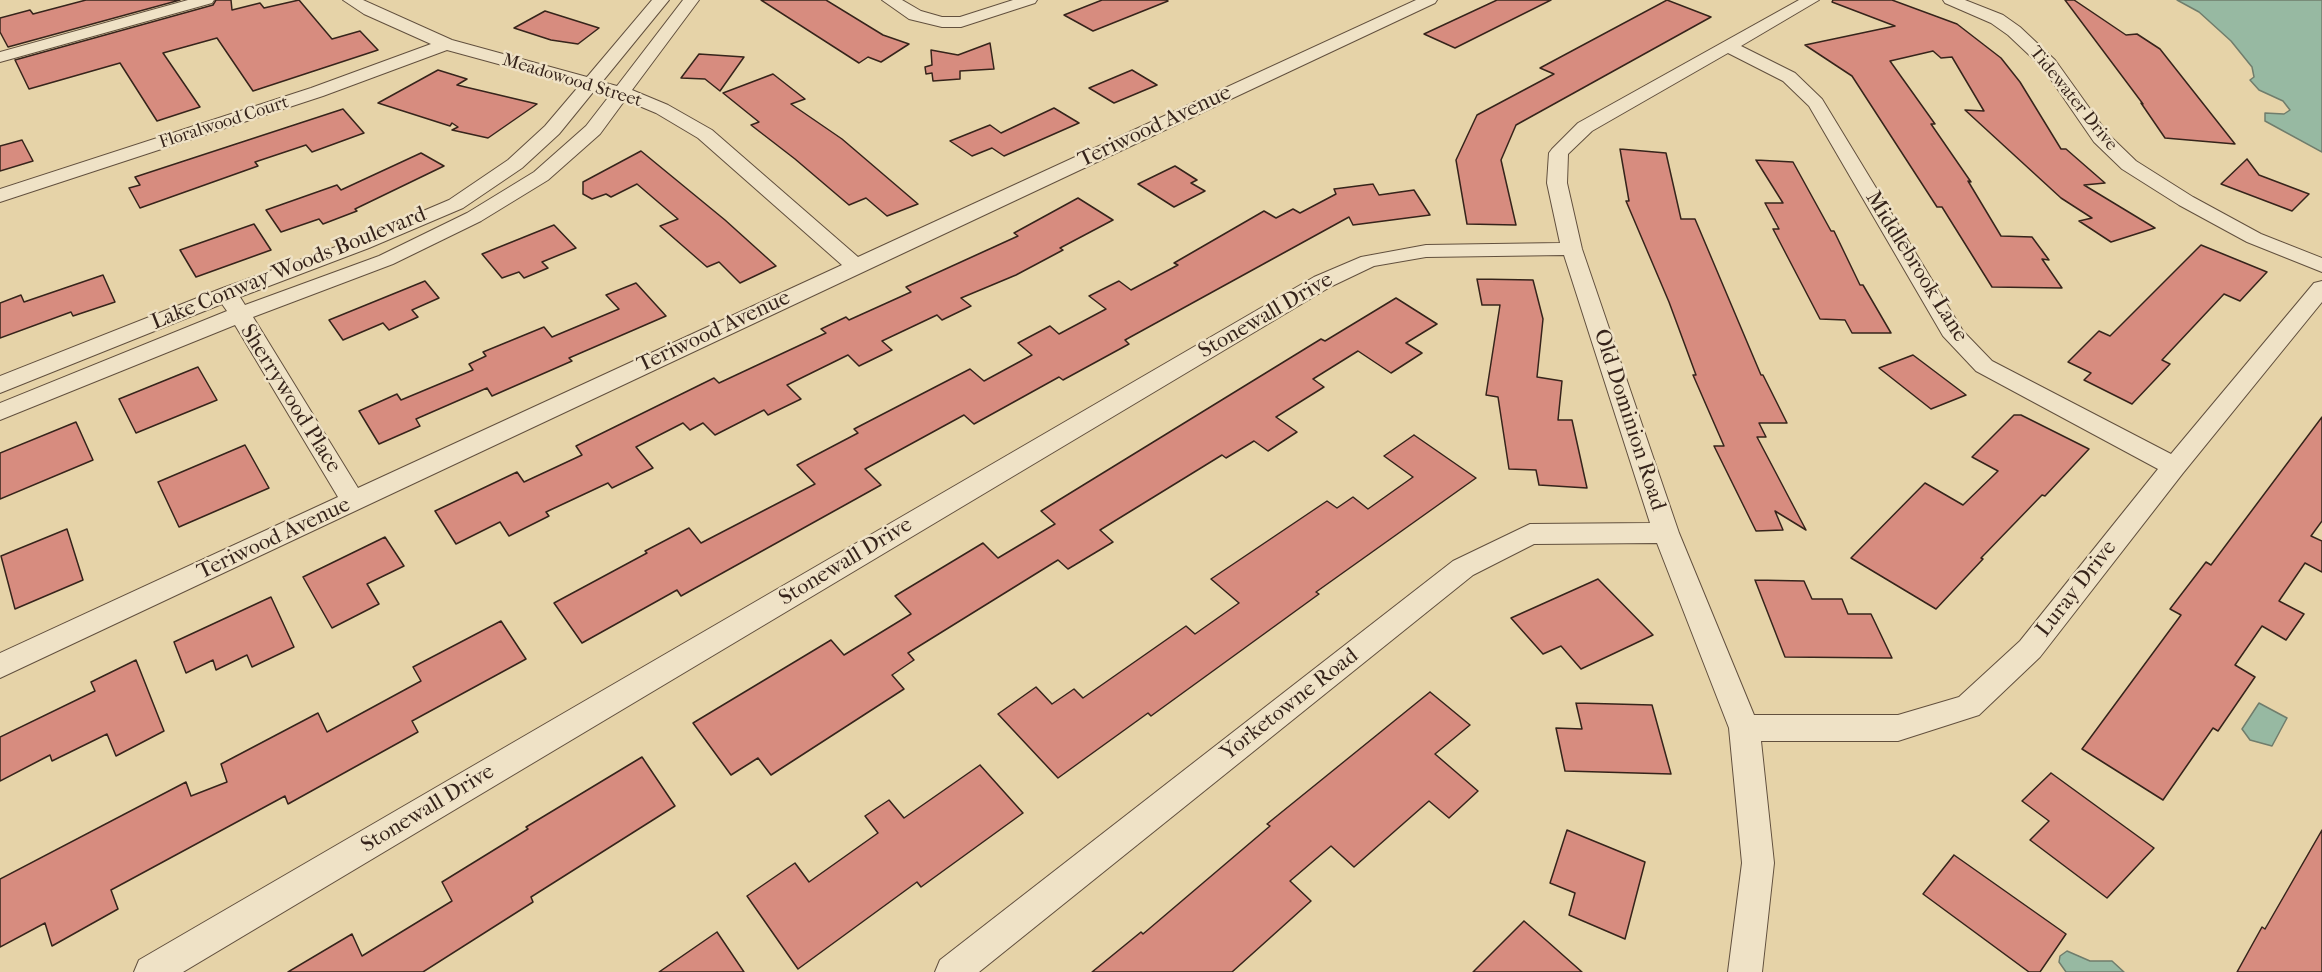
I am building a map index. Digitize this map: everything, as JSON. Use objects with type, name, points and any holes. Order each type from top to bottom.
[{"type":"street","points":[[0,57],[206,0]]},
{"type":"street","name":"Meadowood Street","points":[[351,0],[446,44],[623,93],[662,109],[705,135],[856,266]]},
{"type":"street","name":"Lake Conway Woods Boulevard","points":[[0,412],[362,244],[456,204],[515,164],[552,130],[661,0]]},
{"type":"street","name":"Lake Conway Woods Boulevard","points":[[0,385],[233,304],[386,261],[474,217],[541,176],[593,129],[623,93],[691,0]]},
{"type":"street","points":[[890,0],[915,15],[942,22],[961,22],[1029,0]]},
{"type":"street","name":"Teriwood Avenue","points":[[0,666],[1429,0]]},
{"type":"street","name":"Old Dominion Road","points":[[1745,972],[1758,863],[1744,728],[1666,533],[1572,249],[1557,183],[1559,153],[1585,127],[1811,0]]},
{"type":"street","name":"Tidewater Drive","points":[[1951,0],[1997,19],[2014,31],[2049,64],[2101,138],[2129,165],[2186,201],[2254,237],[2322,266]]},
{"type":"street","name":"Floralwood Court","points":[[0,196],[317,92],[446,44]]},
{"type":"street","name":"Middlebrook Lane","points":[[1727,46],[1789,77],[1816,103],[1954,336],[1984,366],[2174,467]]},
{"type":"street","name":"Stonewall Drive","points":[[151,972],[1322,282],[1368,261],[1426,251],[1572,249]]},
{"type":"street","name":"Luray Drive","points":[[1744,728],[1898,728],[1970,706],[2030,649],[2174,467],[2322,288]]},
{"type":"street","name":"Sherrywood Place","points":[[233,304],[354,502]]},
{"type":"street","name":"Yorketowne Road","points":[[952,972],[1463,568],[1530,534],[1666,533]]},
{"type":"shaded area","points":[[2177,0],[2322,0],[2322,152],[2265,121],[2265,113],[2284,114],[2290,110],[2283,101],[2259,90],[2250,80],[2254,77],[2252,67],[2231,41],[2199,12]]},
{"type":"shaded area","points":[[2259,703],[2287,718],[2272,746],[2250,740],[2242,729]]},
{"type":"shaded area","points":[[2067,951],[2090,961],[2112,961],[2124,972],[2066,972],[2059,962],[2060,956]]},
{"type":"building","points":[[86,0],[180,0],[8,47],[0,32],[0,18],[30,10],[33,14]]},
{"type":"building","points":[[216,0],[231,0],[232,10],[260,3],[264,8],[299,0],[332,39],[360,31],[378,50],[253,91],[217,38],[163,53],[200,107],[157,121],[120,63],[29,89],[15,60],[213,5]]},
{"type":"building","points":[[761,0],[826,0],[883,35],[909,44],[881,62],[868,57],[859,63]]},
{"type":"building","points":[[1102,0],[1168,1],[1093,31],[1064,15]]},
{"type":"building","points":[[1497,0],[1551,0],[1455,48],[1424,34]]},
{"type":"building","points":[[1667,0],[1711,17],[1516,125],[1501,160],[1516,225],[1467,224],[1456,160],[1477,115],[1554,74],[1540,68]]},
{"type":"building","points":[[1833,0],[1892,0],[1957,24],[2001,58],[2020,82],[2061,149],[2066,149],[2105,183],[2084,185],[2155,228],[2111,242],[2079,221],[2092,218],[2061,198],[1965,110],[1984,111],[1952,57],[1941,58],[1933,51],[1890,61],[1935,124],[1931,124],[1971,182],[1968,181],[2001,236],[2032,237],[2049,260],[2042,259],[2062,288],[1992,287],[1942,207],[1937,207],[1852,76],[1805,45],[1895,26],[1832,2]]},
{"type":"building","points":[[2065,0],[2074,0],[2126,35],[2137,34],[2160,49],[2235,144],[2165,138],[2141,103],[2143,104]]},
{"type":"building","points":[[545,11],[599,28],[578,44],[551,40],[514,28]]},
{"type":"building","points":[[990,43],[994,69],[960,71],[960,79],[933,81],[932,73],[926,74],[925,67],[932,65],[931,50],[958,55]]},
{"type":"building","points":[[699,54],[744,57],[720,91],[705,79],[681,78]]},
{"type":"building","points":[[438,70],[467,79],[457,85],[537,104],[488,138],[452,130],[458,127],[452,123],[450,126],[378,103]]},
{"type":"building","points":[[1132,70],[1157,85],[1114,103],[1089,88]]},
{"type":"building","points":[[773,74],[805,99],[791,104],[842,139],[918,204],[887,216],[866,198],[849,205],[751,125],[759,122],[723,93]]},
{"type":"building","points":[[1054,108],[1079,123],[1004,156],[992,148],[972,156],[950,141],[990,125],[1001,133]]},
{"type":"building","points":[[343,109],[364,133],[312,152],[306,145],[255,162],[258,166],[140,208],[129,188],[140,185],[135,177]]},
{"type":"building","points":[[22,140],[33,161],[0,171],[0,146]]},
{"type":"building","points":[[1620,149],[1666,153],[1681,219],[1695,219],[1761,375],[1787,423],[1759,423],[1766,437],[1757,437],[1806,530],[1775,511],[1783,530],[1756,531],[1714,446],[1724,446],[1693,375],[1696,375],[1669,302],[1626,201],[1629,201]]},
{"type":"building","points":[[641,151],[725,220],[776,266],[740,283],[719,262],[707,267],[660,226],[678,219],[637,184],[611,197],[606,194],[592,199],[583,194],[583,182]]},
{"type":"building","points":[[421,153],[444,166],[355,209],[357,211],[323,224],[319,219],[281,232],[266,210],[337,185],[341,190]]},
{"type":"building","points":[[2247,159],[2259,175],[2309,194],[2292,211],[2221,184]]},
{"type":"building","points":[[1756,160],[1793,162],[1831,231],[1834,231],[1860,285],[1863,285],[1891,333],[1852,333],[1845,320],[1820,319],[1773,229],[1779,229],[1765,203],[1783,203]]},
{"type":"building","points":[[1175,166],[1197,180],[1191,183],[1205,191],[1174,207],[1138,184]]},
{"type":"building","points":[[1373,184],[1379,195],[1414,190],[1430,215],[1353,225],[1349,217],[1125,340],[1129,344],[1063,380],[1059,377],[974,424],[964,415],[865,469],[881,485],[681,596],[677,590],[582,643],[554,603],[689,528],[701,543],[815,484],[797,465],[858,433],[854,429],[970,369],[984,381],[1032,355],[1018,343],[1050,326],[1059,334],[1106,309],[1089,296],[1119,281],[1131,290],[1178,265],[1174,263],[1264,211],[1276,218],[1293,209],[1300,213],[1336,194],[1334,189]]},
{"type":"building","points":[[1078,198],[1113,220],[1016,275],[961,298],[971,306],[942,320],[937,315],[882,341],[892,350],[859,366],[848,355],[787,385],[801,399],[768,415],[764,410],[715,435],[703,423],[690,430],[683,423],[636,447],[653,468],[612,488],[608,483],[546,512],[549,516],[509,536],[500,522],[456,544],[435,511],[517,472],[524,482],[582,455],[576,446],[714,378],[719,383],[826,333],[821,329],[846,317],[849,320],[911,292],[906,287],[1018,236],[1014,233]]},
{"type":"building","points":[[254,224],[271,250],[196,277],[180,250]]},
{"type":"building","points":[[554,225],[576,248],[542,262],[548,268],[524,278],[519,272],[502,278],[482,254]]},
{"type":"building","points":[[2201,245],[2267,272],[2240,301],[2224,294],[2162,360],[2170,364],[2132,404],[2084,380],[2091,373],[2068,362],[2099,331],[2110,336]]},
{"type":"building","points":[[103,275],[115,302],[73,316],[71,312],[0,338],[0,303],[21,295],[24,302]]},
{"type":"building","points":[[1477,279],[1533,280],[1543,319],[1537,377],[1562,381],[1558,420],[1572,420],[1587,488],[1539,485],[1536,470],[1509,469],[1498,397],[1486,395],[1500,305],[1482,305]]},
{"type":"building","points":[[425,281],[439,298],[412,310],[418,317],[389,330],[383,323],[343,340],[329,320]]},
{"type":"building","points":[[636,283],[666,316],[569,358],[572,361],[492,396],[487,388],[416,419],[420,426],[379,444],[359,411],[397,394],[401,400],[473,370],[469,364],[486,356],[483,352],[544,327],[552,337],[619,309],[606,295]]},
{"type":"building","points":[[1396,298],[1437,324],[1406,343],[1422,353],[1391,373],[1358,351],[1313,379],[1324,387],[1276,417],[1297,432],[1268,451],[1254,441],[1226,458],[1222,455],[1100,530],[1113,542],[1068,569],[1058,560],[908,653],[914,660],[892,675],[904,689],[771,775],[758,758],[731,775],[693,723],[831,640],[844,655],[911,614],[895,596],[983,543],[998,558],[1055,524],[1041,511],[1321,339],[1325,341]]},
{"type":"building","points":[[1913,355],[1966,395],[1931,409],[1879,368]]},
{"type":"building","points":[[198,367],[217,400],[136,433],[119,399]]},
{"type":"building","points":[[2014,415],[2021,415],[2089,449],[2045,496],[2042,495],[1981,558],[1983,559],[1936,609],[1851,558],[1925,483],[1963,505],[1998,471],[1972,457]]},
{"type":"building","points":[[2322,417],[2322,521],[2311,536],[2322,541],[2322,572],[2305,563],[2279,601],[2304,614],[2286,640],[2262,626],[2235,665],[2255,677],[2218,731],[2213,728],[2163,800],[2082,749],[2181,615],[2170,609],[2206,562],[2211,565]]},
{"type":"building","points":[[76,422],[93,460],[0,499],[0,453]]},
{"type":"building","points":[[1414,435],[1476,478],[1316,592],[1319,594],[1151,716],[1148,713],[1058,778],[998,714],[1036,687],[1052,704],[1074,689],[1083,698],[1186,626],[1195,634],[1239,603],[1211,579],[1327,501],[1337,508],[1353,497],[1368,509],[1413,477],[1384,456]]},
{"type":"building","points":[[245,445],[269,488],[179,527],[158,482]]},
{"type":"building","points":[[67,529],[83,580],[15,609],[1,556]]},
{"type":"building","points":[[385,537],[404,566],[367,584],[379,604],[332,628],[303,577]]},
{"type":"building","points":[[1598,579],[1653,635],[1581,669],[1561,646],[1543,654],[1511,618]]},
{"type":"building","points":[[1755,580],[1804,581],[1812,599],[1842,599],[1848,614],[1871,614],[1892,658],[1785,657]]},
{"type":"building","points":[[271,597],[294,647],[252,667],[247,655],[216,670],[213,660],[186,673],[174,642]]},
{"type":"building","points":[[501,621],[526,659],[412,721],[418,732],[288,804],[285,796],[111,890],[118,909],[52,946],[45,923],[0,947],[0,879],[186,782],[191,796],[227,782],[221,764],[318,713],[327,732],[421,681],[413,667]]},
{"type":"building","points":[[136,660],[164,731],[116,756],[107,734],[52,761],[50,755],[0,781],[0,737],[95,691],[91,682]]},
{"type":"building","points":[[1430,692],[1470,725],[1435,754],[1478,791],[1449,818],[1429,801],[1354,867],[1331,846],[1290,881],[1311,901],[1232,972],[1092,972],[1141,932],[1143,934],[1270,826],[1267,824]]},
{"type":"building","points":[[1576,703],[1652,705],[1671,774],[1565,771],[1556,728],[1582,729]]},
{"type":"building","points":[[642,757],[675,806],[531,897],[533,902],[423,972],[288,972],[352,934],[362,956],[452,901],[442,882],[528,829],[526,827]]},
{"type":"building","points":[[980,765],[1023,813],[921,887],[917,882],[798,969],[747,896],[795,863],[809,882],[878,833],[865,816],[889,800],[904,818]]},
{"type":"building","points":[[2051,773],[2154,848],[2107,898],[2030,840],[2049,821],[2022,801]]},
{"type":"building","points":[[1567,830],[1645,862],[1625,939],[1569,915],[1575,893],[1550,883]]},
{"type":"building","points":[[2322,830],[2322,972],[2237,972],[2262,927],[2265,929]]},
{"type":"building","points":[[1954,855],[2066,934],[2040,972],[2029,972],[1923,894]]},
{"type":"building","points":[[1524,921],[1547,941],[1582,972],[1473,972]]},
{"type":"building","points":[[717,932],[744,972],[659,972]]}]
